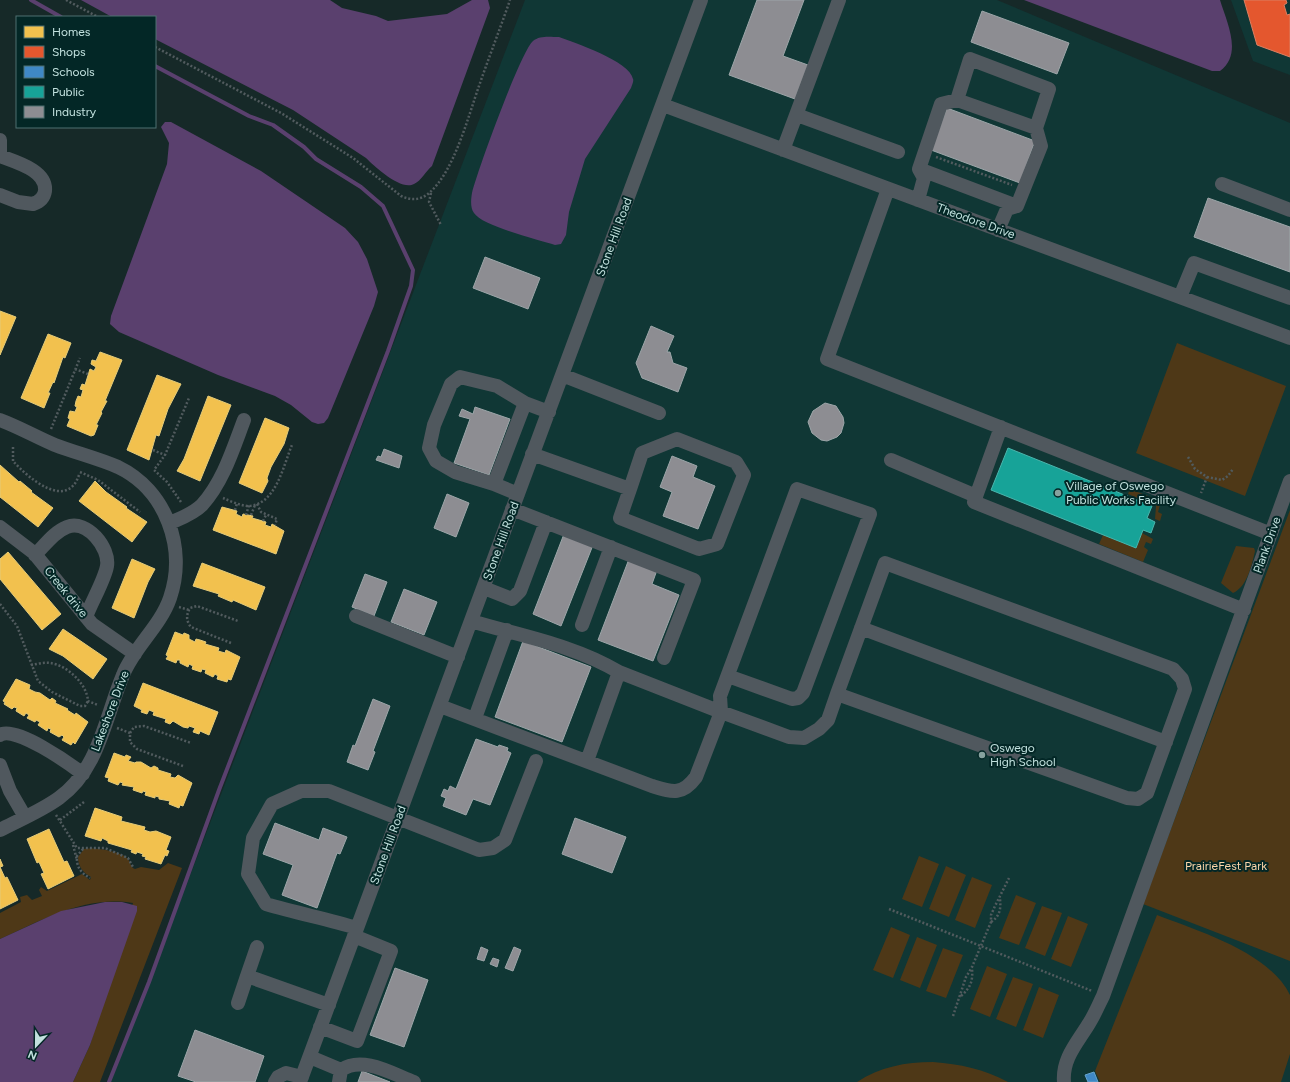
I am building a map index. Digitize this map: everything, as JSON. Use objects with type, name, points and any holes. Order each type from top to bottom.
[{"type":"street","name":"Stone Hill Road","points":[[301,1079],[701,0]]},
{"type":"street","points":[[783,150],[839,0]]},
{"type":"street","points":[[957,100],[970,60],[1049,89],[1036,128],[1041,146],[1017,206]]},
{"type":"street","points":[[918,200],[924,178],[919,168],[941,104],[957,100],[1036,128]]},
{"type":"street","name":"Theodore Drive","points":[[663,105],[1290,338]]},
{"type":"street","points":[[796,115],[898,152]]},
{"type":"street","points":[[0,140],[0,156],[38,174],[42,179],[45,190],[42,198],[33,204],[18,202],[0,195]]},
{"type":"street","points":[[919,168],[1017,206]]},
{"type":"street","points":[[1222,184],[1290,210]]},
{"type":"street","points":[[888,189],[827,359],[1271,534]]},
{"type":"street","points":[[998,230],[1007,209],[1017,206]]},
{"type":"street","points":[[1180,297],[1194,263],[1290,298]]},
{"type":"street","points":[[562,375],[659,413]]},
{"type":"street","points":[[518,494],[494,484],[456,472],[436,461],[429,448],[434,425],[450,384],[460,377],[496,386],[525,403],[549,412]]},
{"type":"street","points":[[494,484],[525,403]]},
{"type":"street","name":"Lakeshore Drive","points":[[0,420],[56,445],[118,467],[134,476],[147,488],[161,506],[170,523],[173,533],[176,558],[175,577],[171,597],[159,621],[135,654],[123,674],[95,752],[83,774],[75,785],[58,799],[0,830]]},
{"type":"street","points":[[170,523],[189,514],[201,505],[210,493],[223,473],[244,420]]},
{"type":"street","points":[[1001,428],[974,502],[1244,610]]},
{"type":"street","points":[[677,439],[736,462],[744,475],[717,544],[699,549],[620,518],[630,489],[642,453],[677,439]]},
{"type":"street","points":[[532,454],[630,489]]},
{"type":"street","points":[[891,460],[976,496]]},
{"type":"street","name":"Plank Drive","points":[[1064,1082],[1064,1071],[1072,1048],[1088,1024],[1103,996],[1290,481]]},
{"type":"street","points":[[440,706],[652,786],[672,792],[690,786],[696,777],[721,712],[720,696],[797,489],[870,514],[803,693],[798,698],[792,699],[728,676]]},
{"type":"street","points":[[512,509],[694,580],[664,658]]},
{"type":"street","points":[[484,588],[512,599],[520,591],[546,522]]},
{"type":"street","points":[[35,555],[57,533],[69,526],[80,528],[94,534],[108,556],[107,568],[86,617]]},
{"type":"street","name":"Creek drive","points":[[0,527],[35,555],[92,624],[135,654]]},
{"type":"street","points":[[582,625],[610,547]]},
{"type":"street","points":[[471,621],[539,638],[601,661],[619,672],[721,712],[789,737],[804,738],[828,720],[837,694],[885,563],[1173,669],[1182,679],[1185,689],[1148,793],[1138,799],[1127,798],[837,694]]},
{"type":"street","points":[[356,616],[458,657]]},
{"type":"street","points":[[861,628],[1166,742]]},
{"type":"street","points":[[475,718],[507,630]]},
{"type":"street","points":[[587,761],[619,672]]},
{"type":"street","points":[[0,735],[8,732],[23,737],[66,761],[83,774]]},
{"type":"street","points":[[320,1027],[357,1041],[391,951],[355,932],[319,917],[301,914],[266,904],[248,874],[253,838],[272,804],[301,791],[329,791],[479,850],[493,848],[505,840],[536,761]]},
{"type":"street","points":[[0,765],[10,791],[25,817]]},
{"type":"street","points":[[238,1003],[257,947]]},
{"type":"street","points":[[247,976],[329,1005]]},
{"type":"street","points":[[310,1056],[340,1076],[354,1064],[367,1065],[414,1082]]},
{"type":"street","points":[[275,1082],[278,1077],[286,1073],[301,1079]]},
{"type":"path","points":[[66,0],[96,16]]},
{"type":"path","points":[[441,225],[429,202],[429,197],[449,164],[462,136],[510,0]]},
{"type":"path","points":[[156,48],[281,113],[353,158],[401,196],[409,199],[419,199],[428,194],[434,188]]},
{"type":"path","points":[[933,155],[1014,186]]},
{"type":"path","points":[[943,159],[945,155]]},
{"type":"path","points":[[972,170],[973,166]]},
{"type":"path","points":[[976,172],[978,168]]},
{"type":"path","points":[[1001,181],[1002,177]]},
{"type":"path","points":[[1005,182],[1006,178]]},
{"type":"path","points":[[48,435],[80,358]]},
{"type":"path","points":[[75,369],[88,374]]},
{"type":"path","points":[[181,502],[167,482],[154,470],[165,455],[189,398]]},
{"type":"path","points":[[217,496],[249,505],[256,504],[271,494],[292,445]]},
{"type":"path","points":[[13,447],[12,458],[15,464],[47,489],[55,492],[65,490],[74,485],[80,474],[98,480],[140,512]]},
{"type":"path","points":[[153,450],[165,455]]},
{"type":"path","points":[[1188,457],[1195,469],[1207,477],[1222,480],[1228,476],[1233,469]]},
{"type":"path","points":[[1199,498],[1207,477]]},
{"type":"path","points":[[235,510],[238,503]]},
{"type":"path","points":[[256,504],[260,511],[277,519],[275,526]]},
{"type":"path","points":[[251,515],[256,504]]},
{"type":"path","points":[[246,515],[249,505]]},
{"type":"path","points":[[264,521],[266,515]]},
{"type":"path","points":[[0,604],[17,626],[31,665],[38,681],[52,692],[80,706],[85,706],[88,701],[84,685],[63,668],[48,663],[31,665]]},
{"type":"path","points":[[175,605],[189,610],[197,606],[238,621]]},
{"type":"path","points":[[189,610],[187,619],[191,627],[231,643]]},
{"type":"path","points":[[88,701],[103,707]]},
{"type":"path","points":[[183,766],[137,749],[130,742],[130,733],[134,728],[144,726],[192,743]]},
{"type":"path","points":[[112,727],[130,733]]},
{"type":"path","points":[[60,820],[84,802]]},
{"type":"path","points":[[54,811],[73,844],[82,873],[90,878]]},
{"type":"path","points":[[73,844],[77,848],[104,848],[126,856],[130,860],[133,867]]},
{"type":"path","points":[[77,860],[78,854],[83,848]]},
{"type":"path","points":[[953,1016],[961,996],[966,977],[972,967],[991,922],[993,910],[1009,878]]},
{"type":"path","points":[[991,922],[997,918],[1001,908],[1000,898]]},
{"type":"path","points":[[889,909],[1096,993]]},
{"type":"path","points":[[961,996],[969,989],[973,981],[972,967]]},
{"type":"shaded area","points":[[81,0],[330,0],[342,8],[376,16],[388,21],[447,14],[472,0],[488,0],[490,8],[432,166],[419,181],[409,185],[402,184],[388,177],[366,158],[293,110],[156,40],[156,16],[110,16]]},
{"type":"shaded area","points":[[525,0],[997,0],[1290,123],[1290,1082],[111,1082]]},
{"type":"shaded area","points":[[1024,0],[1220,0],[1231,38],[1231,56],[1227,64],[1220,71],[1212,71]]},
{"type":"shaded area","points":[[1231,0],[1290,0],[1290,75],[1253,61]]},
{"type":"shaded area","points":[[559,37],[589,48],[612,59],[630,72],[633,81],[631,88],[585,159],[569,212],[566,235],[561,244],[555,245],[499,228],[488,223],[474,213],[471,201],[472,193],[490,138],[527,50],[536,39]]},
{"type":"shaded area","points":[[165,122],[171,122],[261,171],[345,228],[358,242],[367,259],[378,292],[374,306],[328,418],[324,423],[318,424],[312,422],[291,405],[275,396],[218,375],[119,332],[110,324],[111,316],[167,164],[169,143],[161,127]]},
{"type":"shaded area","points":[[105,902],[122,902],[137,906],[137,911],[90,1045],[73,1082],[0,1082],[0,939],[61,911]]},
{"type":"green space","points":[[1177,343],[1286,386],[1245,496],[1136,453]]},
{"type":"green space","points":[[1130,489],[1166,503],[1166,505],[1160,505],[1158,512],[1162,514],[1160,521],[1155,519],[1156,506],[1128,494]]},
{"type":"green space","name":"PrairieFest Park","points":[[1290,510],[1290,961],[1143,904]]},
{"type":"green space","points":[[1142,533],[1153,539],[1151,544],[1146,542],[1144,547],[1148,550],[1143,562],[1099,544],[1103,535],[1136,548]]},
{"type":"green space","points":[[1236,546],[1254,548],[1255,551],[1245,581],[1238,590],[1233,593],[1221,583]]},
{"type":"green space","points":[[84,849],[100,849],[120,854],[128,859],[131,866],[135,869],[141,867],[159,870],[168,863],[182,868],[100,1082],[73,1082],[90,1045],[133,903],[115,901],[81,906],[48,917],[0,939],[0,913],[21,902],[20,897],[27,895],[32,900],[42,896],[39,890],[41,887],[47,891],[82,874],[90,880],[91,877],[82,869],[78,860],[78,857]]},
{"type":"green space","points":[[919,856],[939,864],[922,907],[902,899]]},
{"type":"green space","points":[[946,866],[966,875],[949,917],[929,909]]},
{"type":"green space","points":[[972,877],[992,885],[975,928],[955,920]]},
{"type":"green space","points":[[1016,895],[1036,903],[1019,945],[999,938]]},
{"type":"green space","points":[[1042,906],[1062,913],[1045,956],[1025,948]]},
{"type":"green space","points":[[1157,915],[1212,936],[1250,955],[1280,980],[1290,995],[1290,1054],[1281,1082],[1100,1082],[1095,1071]]},
{"type":"green space","points":[[1068,916],[1088,924],[1071,967],[1051,959]]},
{"type":"green space","points":[[891,927],[910,935],[893,978],[873,970]]},
{"type":"green space","points":[[917,937],[937,945],[920,988],[900,980]]},
{"type":"green space","points":[[943,948],[963,955],[946,998],[926,991]]},
{"type":"green space","points":[[987,966],[1007,974],[990,1017],[970,1009]]},
{"type":"green space","points":[[1013,977],[1033,984],[1016,1027],[996,1019]]},
{"type":"green space","points":[[1039,987],[1059,995],[1043,1038],[1023,1030]]},
{"type":"green space","points":[[933,1062],[972,1068],[999,1077],[1008,1082],[857,1082],[893,1066]]},
{"type":"building: Homes","points":[[0,311],[16,317],[0,355]]},
{"type":"building: Homes","points":[[48,334],[71,343],[65,358],[63,357],[54,383],[53,382],[48,393],[50,393],[44,408],[21,398]]},
{"type":"building: Homes","points":[[100,352],[122,360],[105,401],[107,401],[96,425],[98,425],[94,435],[91,436],[67,426],[70,419],[68,418],[70,411],[75,412],[78,396],[81,397],[83,390],[80,389],[82,384],[85,385],[90,369],[94,371],[96,367],[91,364],[92,360],[96,361]]},
{"type":"building: Homes","points":[[157,375],[181,384],[168,409],[159,436],[156,435],[149,460],[127,450]]},
{"type":"building: Homes","points":[[208,396],[231,405],[200,481],[177,471],[184,459]]},
{"type":"building: Homes","points":[[265,418],[289,428],[284,444],[271,467],[267,478],[268,481],[262,493],[239,483]]},
{"type":"building: Homes","points":[[0,465],[19,482],[20,481],[32,491],[31,492],[53,508],[38,527],[0,497]]},
{"type":"building: Homes","points":[[95,481],[106,492],[127,507],[126,508],[147,522],[132,542],[79,501]]},
{"type":"building: Homes","points":[[222,507],[237,511],[236,514],[242,517],[243,514],[253,516],[252,518],[266,522],[265,525],[271,527],[272,524],[284,531],[276,554],[213,530]]},
{"type":"building: Homes","points":[[8,552],[61,614],[42,630],[0,579],[0,559]]},
{"type":"building: Homes","points":[[132,559],[155,569],[148,582],[134,618],[112,608]]},
{"type":"building: Homes","points":[[202,563],[265,587],[256,610],[233,600],[232,602],[218,596],[219,594],[193,586]]},
{"type":"building: Homes","points":[[63,629],[107,659],[93,679],[63,656],[49,649]]},
{"type":"building: Homes","points":[[175,632],[183,635],[184,633],[189,635],[189,639],[195,642],[196,639],[206,642],[205,644],[219,648],[218,651],[225,653],[226,650],[240,657],[231,680],[228,679],[227,682],[217,679],[218,676],[215,674],[213,677],[205,673],[206,670],[202,669],[201,672],[192,669],[193,666],[189,664],[188,667],[180,663],[180,660],[177,660],[176,663],[166,659],[168,656],[166,655]]},
{"type":"building: Homes","points":[[16,679],[30,685],[29,689],[40,693],[50,700],[52,698],[56,701],[55,703],[68,709],[67,710],[75,715],[76,713],[88,722],[75,744],[73,742],[71,745],[62,740],[64,737],[62,735],[59,737],[50,732],[51,729],[48,728],[47,731],[38,725],[40,722],[36,720],[35,722],[27,718],[29,715],[26,713],[24,716],[16,711],[17,708],[14,707],[12,709],[4,704],[5,702],[3,701]]},
{"type":"building: Homes","points":[[143,683],[218,712],[209,735],[200,731],[199,734],[193,732],[195,728],[189,726],[188,728],[183,727],[173,721],[170,724],[165,722],[166,719],[153,715],[154,712],[149,710],[147,714],[141,712],[142,710],[134,706]]},
{"type":"building: Homes","points":[[114,753],[125,757],[126,755],[131,757],[128,761],[135,763],[141,762],[151,768],[154,766],[158,768],[158,770],[171,774],[170,777],[175,778],[178,775],[192,783],[183,806],[180,805],[179,808],[169,804],[170,801],[159,799],[159,797],[155,796],[155,798],[145,795],[146,792],[143,791],[142,793],[133,790],[134,787],[122,785],[123,783],[120,782],[118,785],[108,781],[109,778],[105,777]]},
{"type":"building: Homes","points":[[95,808],[122,817],[121,821],[145,827],[144,830],[150,832],[156,831],[171,837],[166,850],[169,851],[167,856],[165,855],[161,864],[145,859],[146,857],[142,856],[143,854],[137,852],[136,854],[131,852],[132,850],[108,843],[108,841],[102,838],[101,841],[85,836]]},
{"type":"building: Homes","points":[[49,829],[64,862],[67,861],[74,876],[48,889],[41,874],[44,873],[39,862],[37,863],[27,839]]},
{"type":"building: Homes","points":[[0,859],[3,866],[0,867]]},
{"type":"building: Homes","points":[[0,867],[5,878],[7,877],[18,900],[0,909]]},
{"type":"building: Shops","points":[[1244,0],[1286,0],[1287,3],[1284,5],[1287,15],[1290,14],[1290,57],[1257,45]]},
{"type":"building: Schools","points":[[1094,1072],[1098,1082],[1088,1082],[1085,1075]]},
{"type":"building: Public","points":[[1008,448],[1152,506],[1147,518],[1155,522],[1151,533],[1143,530],[1136,548],[991,490]]},
{"type":"building: Industry","points":[[757,0],[804,0],[783,56],[808,65],[795,99],[729,75]]},
{"type":"building: Industry","points":[[982,11],[1069,43],[1057,74],[971,42]]},
{"type":"building: Industry","points":[[947,108],[1035,141],[1020,183],[931,150]]},
{"type":"building: Industry","points":[[1208,198],[1290,227],[1290,272],[1194,237]]},
{"type":"building: Industry","points":[[485,257],[540,278],[528,309],[473,288]]},
{"type":"building: Industry","points":[[651,326],[674,336],[667,352],[670,352],[673,363],[687,368],[678,392],[642,378],[636,363]]},
{"type":"building: Industry","points":[[825,403],[836,406],[843,417],[844,423],[841,433],[837,437],[827,441],[821,440],[812,433],[808,422],[813,411]]},
{"type":"building: Industry","points":[[475,407],[510,419],[489,475],[454,463],[470,419],[459,416],[462,409],[473,414]]},
{"type":"building: Industry","points":[[384,449],[402,456],[399,468],[376,460],[378,456],[381,457]]},
{"type":"building: Industry","points":[[672,456],[697,466],[693,477],[715,486],[698,529],[663,516],[672,492],[660,487]]},
{"type":"building: Industry","points":[[447,494],[469,503],[456,537],[434,528]]},
{"type":"building: Industry","points":[[564,534],[593,545],[561,626],[533,614]]},
{"type":"building: Industry","points":[[629,559],[657,570],[652,584],[679,595],[653,661],[598,640]]},
{"type":"building: Industry","points":[[365,574],[387,582],[374,616],[352,607]]},
{"type":"building: Industry","points":[[404,589],[437,602],[424,635],[391,622]]},
{"type":"building: Industry","points":[[523,641],[591,667],[562,742],[495,717]]},
{"type":"building: Industry","points":[[373,699],[390,706],[373,751],[375,752],[368,770],[347,762],[353,745],[355,746]]},
{"type":"building: Industry","points":[[476,739],[498,747],[499,745],[508,748],[507,751],[511,753],[490,805],[473,799],[466,815],[443,806],[446,798],[441,796],[444,789],[448,791],[450,786],[456,789]]},
{"type":"building: Industry","points":[[575,818],[626,837],[612,873],[562,854]]},
{"type":"building: Industry","points":[[275,823],[319,840],[323,828],[347,837],[340,854],[337,853],[317,908],[282,895],[293,865],[263,854]]},
{"type":"building: Industry","points":[[481,947],[488,950],[484,961],[477,959]]},
{"type":"building: Industry","points":[[514,947],[521,950],[513,971],[505,968]]},
{"type":"building: Industry","points":[[493,958],[499,960],[497,967],[490,964]]},
{"type":"building: Industry","points":[[395,968],[428,980],[404,1047],[370,1035]]},
{"type":"building: Industry","points":[[195,1030],[264,1056],[255,1082],[196,1082],[178,1076]]},
{"type":"building: Industry","points":[[362,1071],[390,1082],[358,1082]]},
{"type":"waterway","points":[[31,0],[59,16]]},
{"type":"waterway","points":[[109,1082],[149,982],[219,790],[388,351],[411,286],[413,270],[383,206],[361,187],[316,159],[304,147],[273,125],[249,116],[156,67]]},
{"type":"place","name":"Village of Oswego Public Works Facility","points":[[1058,493]]},
{"type":"place","name":"Oswego High School","points":[[982,755]]}]
